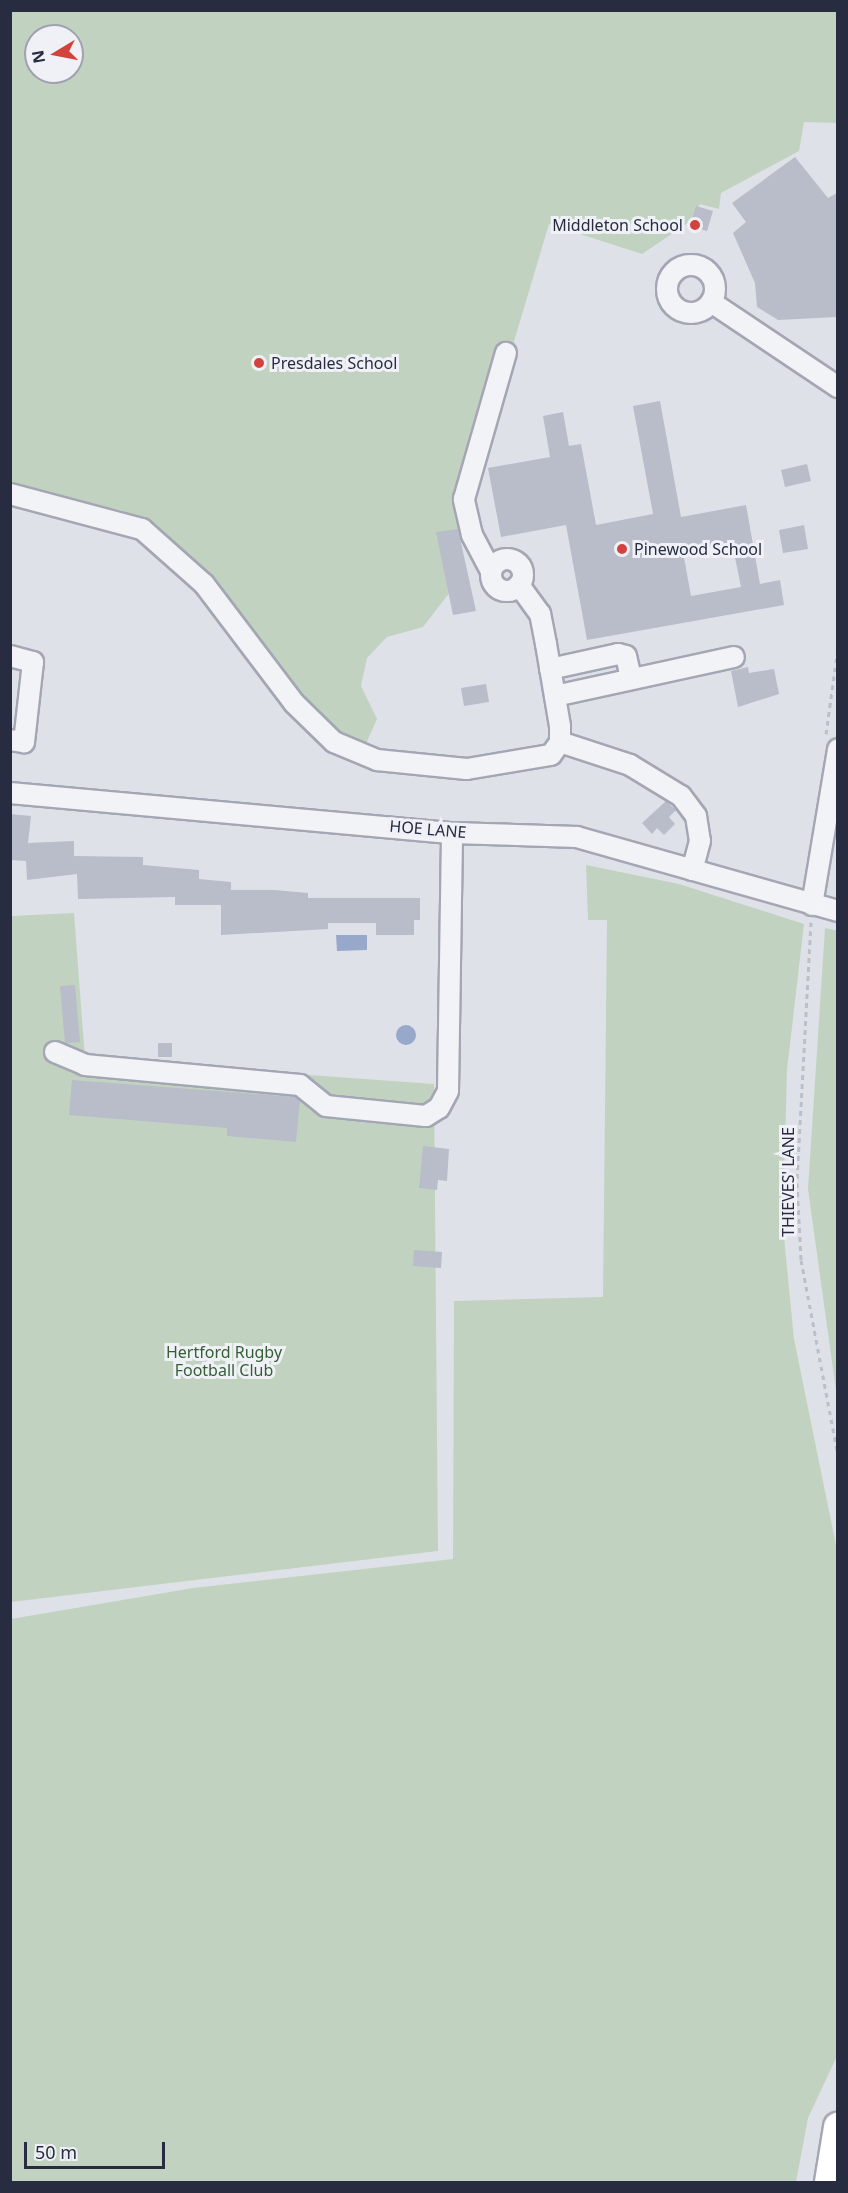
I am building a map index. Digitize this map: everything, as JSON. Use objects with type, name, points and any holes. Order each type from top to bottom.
[{"type":"highway","points":[[830,2182],[837,2127]]},
{"type":"street","points":[[711,302],[837,387]]},
{"type":"street","points":[[10,494],[142,528],[204,584],[276,681],[334,742],[377,760],[467,769],[511,759],[531,762],[551,755],[560,742],[555,696],[540,614],[519,585],[522,570],[512,559],[497,562],[491,571],[472,535],[464,499],[506,353]]},
{"type":"street","points":[[550,669],[618,654],[626,656],[631,678]]},
{"type":"street","points":[[10,656],[33,662],[24,742],[10,740]]},
{"type":"street","points":[[555,696],[734,657]]},
{"type":"street","points":[[560,742],[630,765],[681,796],[696,816],[700,841],[692,870]]},
{"type":"street","points":[[812,905],[837,749]]},
{"type":"street","name":"HOE LANE","points":[[10,793],[452,833],[577,837],[837,911]]},
{"type":"street","points":[[55,1052],[85,1065],[300,1085],[327,1106],[426,1116],[445,1102],[448,1091],[452,833]]},
{"type":"path","name":"THIEVES' LANE","points":[[812,905],[797,1183],[801,1260],[837,1456]]},
{"type":"green space","name":"Presdales School","points":[[10,11],[837,11],[837,123],[804,122],[799,151],[721,193],[719,209],[700,204],[691,221],[642,254],[549,224],[470,489],[472,531],[449,536],[457,583],[423,627],[387,637],[367,658],[361,686],[377,719],[365,746],[318,718],[214,577],[172,539],[121,510],[11,489]]},
{"type":"green space","points":[[586,865],[679,884],[804,924],[787,1070],[783,1227],[794,1339],[837,1550],[838,2054],[808,2118],[796,2182],[11,2182],[11,1619],[193,1588],[453,1559],[454,1301],[603,1297],[607,920],[588,920]]},
{"type":"green space","name":"Hertford Rugby Football Club","points":[[74,913],[85,1059],[434,1084],[438,1551],[11,1602],[11,916]]},
{"type":"green space","points":[[825,928],[838,931],[837,1398],[808,1189]]},
{"type":"water","points":[[336,935],[367,935],[367,950],[337,951]]},
{"type":"water","points":[[406,1025],[413,1028],[416,1035],[413,1042],[406,1045],[399,1042],[396,1035],[399,1028]]},
{"type":"building","points":[[795,157],[828,198],[837,193],[837,317],[778,320],[757,307],[755,283],[733,233],[746,222],[732,203]]},
{"type":"building","points":[[696,206],[713,211],[707,231],[690,226]]},
{"type":"building","points":[[660,401],[681,517],[746,505],[760,584],[780,580],[784,605],[587,640],[566,525],[501,537],[488,468],[550,457],[543,416],[563,412],[569,446],[581,444],[596,525],[653,514],[633,406]],"holes":[[[732,543],[741,587],[691,596],[683,552]]]},
{"type":"building","points":[[807,464],[811,481],[785,487],[781,470]]},
{"type":"building","points":[[804,525],[808,549],[783,553],[779,530]]},
{"type":"building","points":[[458,529],[476,611],[453,615],[436,532]]},
{"type":"building","points":[[748,667],[749,673],[774,669],[779,694],[738,707],[731,671]]},
{"type":"building","points":[[486,684],[489,702],[464,706],[461,688]]},
{"type":"building","points":[[666,801],[676,810],[669,817],[675,824],[664,835],[657,828],[652,834],[642,823]]},
{"type":"building","points":[[10,814],[31,816],[28,843],[74,841],[74,856],[143,857],[143,865],[199,870],[199,879],[231,882],[231,890],[308,893],[308,898],[420,898],[420,920],[414,920],[414,935],[376,935],[376,923],[328,923],[328,929],[221,935],[221,905],[175,905],[175,897],[78,899],[77,874],[27,880],[26,861],[10,860]]},
{"type":"building","points":[[75,985],[80,1042],[65,1043],[60,986]]},
{"type":"building","points":[[158,1043],[172,1043],[172,1057],[158,1057]]},
{"type":"building","points":[[72,1080],[295,1097],[300,1100],[296,1142],[227,1136],[227,1128],[69,1115]]},
{"type":"building","points":[[423,1146],[449,1149],[447,1181],[438,1180],[437,1190],[419,1188]]},
{"type":"building","points":[[414,1250],[442,1252],[441,1268],[413,1266]]},
{"type":"place","name":"Middleton School","points":[[695,225]]},
{"type":"place","name":"Presdales School","points":[[259,363]]},
{"type":"place","name":"Pinewood School","points":[[622,549]]}]
